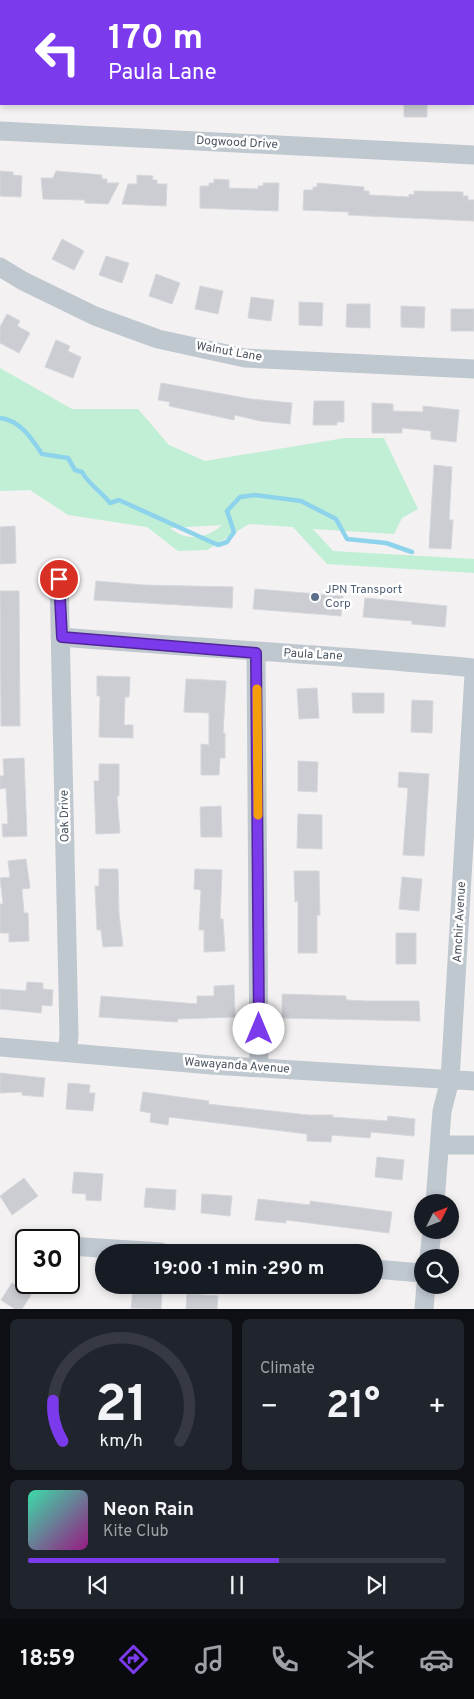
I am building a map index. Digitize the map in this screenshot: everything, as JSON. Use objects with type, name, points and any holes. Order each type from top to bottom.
[{"type":"street","name":"Dogwood Drive","points":[[0,131],[474,155]]},
{"type":"street","name":"Walnut Lane","points":[[0,267],[39,289],[95,316],[158,339],[226,354],[245,358],[474,369]]},
{"type":"street","name":"Oak Drive","points":[[59,579],[62,637],[69,1036],[67,1052]]},
{"type":"street","name":"Paula Lane","points":[[62,637],[256,653],[366,658],[474,668]]},
{"type":"street","points":[[256,653],[259,1068]]},
{"type":"street","name":"Amchir Avenue","points":[[436,1194],[442,1111],[450,1080],[474,674]]},
{"type":"street","name":"Wawayanda Avenue","points":[[0,1047],[259,1068],[474,1081]]},
{"type":"street","points":[[440,1145],[474,1144]]},
{"type":"street","points":[[80,1247],[95,1248]]},
{"type":"street","points":[[383,1269],[414,1272]]},
{"type":"street","points":[[424,1309],[425,1294]]},
{"type":"green space","points":[[0,368],[72,409],[138,409],[169,445],[205,461],[345,438],[384,438],[418,509],[402,518],[394,534],[313,529],[333,551],[474,559],[474,573],[327,564],[293,527],[249,524],[207,550],[178,551],[147,527],[68,515],[30,490],[0,491]],"holes":[[[222,525],[203,536],[190,537],[170,528]]]},
{"type":"building","points":[[404,105],[427,105],[427,117],[404,117]]},
{"type":"building","points":[[0,171],[13,172],[13,175],[22,176],[21,197],[0,196]]},
{"type":"building","points":[[56,171],[102,175],[102,179],[107,179],[107,183],[119,183],[108,204],[85,203],[85,200],[43,199],[41,178],[53,178]]},
{"type":"building","points":[[137,175],[153,176],[152,180],[157,180],[157,184],[167,184],[166,206],[122,204],[128,184],[137,184]]},
{"type":"building","points":[[214,179],[229,180],[229,188],[258,189],[258,186],[263,186],[263,183],[279,183],[278,211],[200,208],[200,186],[209,186],[209,183],[214,183]]},
{"type":"building","points":[[317,183],[364,187],[364,191],[369,191],[369,195],[409,197],[409,194],[414,195],[414,191],[463,192],[463,196],[468,196],[468,200],[474,200],[474,221],[348,215],[349,212],[303,210],[304,190],[313,190],[313,187],[317,187]]},
{"type":"building","points":[[62,239],[84,251],[74,270],[52,259]]},
{"type":"building","points":[[106,256],[129,263],[122,283],[99,275]]},
{"type":"building","points":[[156,274],[180,283],[172,304],[149,296]]},
{"type":"building","points":[[200,286],[223,291],[218,314],[195,309]]},
{"type":"building","points":[[251,297],[274,300],[271,321],[248,318]]},
{"type":"building","points":[[299,302],[323,303],[322,326],[299,325]]},
{"type":"building","points":[[347,304],[370,304],[370,328],[346,327]]},
{"type":"building","points":[[401,306],[425,307],[424,328],[401,327]]},
{"type":"building","points":[[451,309],[474,309],[474,331],[451,331]]},
{"type":"building","points":[[7,314],[20,321],[17,326],[30,333],[19,353],[0,343],[0,327]]},
{"type":"building","points":[[56,340],[70,346],[68,351],[81,357],[73,378],[45,367]]},
{"type":"building","points":[[161,383],[251,399],[292,403],[290,424],[260,421],[235,415],[234,420],[169,406],[170,402],[158,400]]},
{"type":"building","points":[[314,401],[344,401],[344,422],[337,422],[337,425],[313,425]]},
{"type":"building","points":[[372,403],[393,404],[393,411],[423,412],[423,406],[459,410],[456,442],[431,439],[431,431],[402,428],[402,433],[372,433]]},
{"type":"building","points":[[434,465],[452,467],[449,520],[453,520],[451,549],[429,548]]},
{"type":"building","points":[[15,526],[16,563],[0,564],[0,527]]},
{"type":"building","points":[[96,581],[144,585],[233,587],[232,608],[94,600]]},
{"type":"building","points":[[255,589],[343,596],[341,616],[253,609]]},
{"type":"building","points":[[0,591],[19,591],[20,726],[1,726]]},
{"type":"building","points":[[365,598],[447,606],[445,627],[412,624],[412,621],[363,617]]},
{"type":"building","points":[[97,676],[130,677],[129,697],[125,697],[124,725],[133,725],[133,738],[99,737],[100,696],[97,696]]},
{"type":"building","points":[[186,679],[226,681],[223,733],[225,733],[225,758],[220,758],[219,775],[201,775],[201,744],[209,745],[209,713],[184,712]]},
{"type":"building","points":[[317,688],[319,718],[299,719],[297,689]]},
{"type":"building","points":[[352,693],[384,693],[384,713],[353,713]]},
{"type":"building","points":[[412,700],[433,701],[432,733],[411,732]]},
{"type":"building","points":[[24,758],[27,836],[3,837],[2,824],[8,824],[6,788],[0,789],[0,776],[4,776],[3,759]]},
{"type":"building","points":[[298,761],[318,762],[317,792],[298,791]]},
{"type":"building","points":[[99,764],[119,764],[119,796],[117,796],[120,833],[96,834],[94,781],[99,781]]},
{"type":"building","points":[[399,772],[429,774],[424,856],[403,855],[408,788],[398,787]]},
{"type":"building","points":[[221,806],[222,837],[201,837],[200,807]]},
{"type":"building","points":[[298,814],[322,815],[322,849],[297,848]]},
{"type":"building","points":[[26,859],[30,888],[22,889],[24,913],[28,913],[29,941],[9,942],[9,933],[0,933],[0,904],[3,904],[0,878],[10,877],[8,861]]},
{"type":"building","points":[[99,869],[118,869],[119,914],[123,946],[103,947],[101,930],[97,930],[95,886],[99,886]]},
{"type":"building","points":[[195,869],[222,870],[220,919],[223,919],[225,951],[204,952],[204,930],[199,930],[201,890],[194,889]]},
{"type":"building","points":[[294,871],[319,871],[320,915],[317,915],[317,953],[298,953],[298,901],[295,902]]},
{"type":"building","points":[[402,877],[422,879],[419,911],[399,909]]},
{"type":"building","points":[[396,933],[416,933],[416,964],[396,964]]},
{"type":"building","points":[[27,982],[43,983],[43,989],[53,990],[52,1006],[42,1005],[41,1013],[0,1009],[0,989],[26,991]]},
{"type":"building","points":[[234,985],[235,1017],[178,1019],[177,1022],[99,1017],[101,996],[197,1004],[197,996],[214,996],[214,986]]},
{"type":"building","points":[[282,994],[346,996],[346,1000],[419,1001],[420,1021],[282,1018]]},
{"type":"building","points":[[0,1073],[45,1078],[43,1097],[22,1095],[22,1092],[0,1093]]},
{"type":"building","points":[[68,1083],[90,1085],[89,1093],[95,1093],[93,1111],[66,1109]]},
{"type":"building","points":[[143,1092],[209,1101],[208,1104],[308,1115],[333,1115],[332,1117],[387,1121],[388,1116],[415,1119],[414,1136],[371,1132],[370,1138],[332,1135],[331,1142],[307,1141],[307,1134],[169,1117],[168,1125],[150,1122],[151,1113],[140,1111]]},
{"type":"building","points":[[377,1157],[404,1160],[402,1180],[375,1177]]},
{"type":"building","points":[[74,1172],[103,1174],[101,1201],[86,1200],[86,1194],[72,1193]]},
{"type":"building","points":[[24,1178],[38,1196],[12,1215],[0,1196]]},
{"type":"building","points":[[146,1188],[176,1190],[175,1210],[144,1207]]},
{"type":"building","points":[[202,1194],[232,1196],[230,1216],[201,1213]]},
{"type":"building","points":[[258,1199],[310,1205],[310,1201],[392,1212],[389,1233],[286,1220],[286,1223],[255,1220]]},
{"type":"building","points":[[12,1283],[15,1285],[15,1294],[31,1295],[22,1309],[15,1309],[1,1300]]},
{"type":"building","points":[[132,1294],[162,1294],[161,1309],[131,1308]]},
{"type":"building","points":[[187,1294],[218,1296],[217,1309],[186,1309]]},
{"type":"waterway","points":[[0,418],[14,422],[25,431],[42,454],[68,458],[75,470],[82,472],[88,481],[110,503],[119,500],[218,545],[227,542],[234,532],[227,511],[240,497],[255,495],[301,501],[336,519],[347,539],[386,543],[412,552]]},
{"type":"slow traffic","points":[[257,689],[258,815]]},
{"type":"place","name":"JPN Transport Corp","points":[[315,597]]},
{"type":"route","points":[[59,579],[62,637],[256,653],[259,1029]]}]
